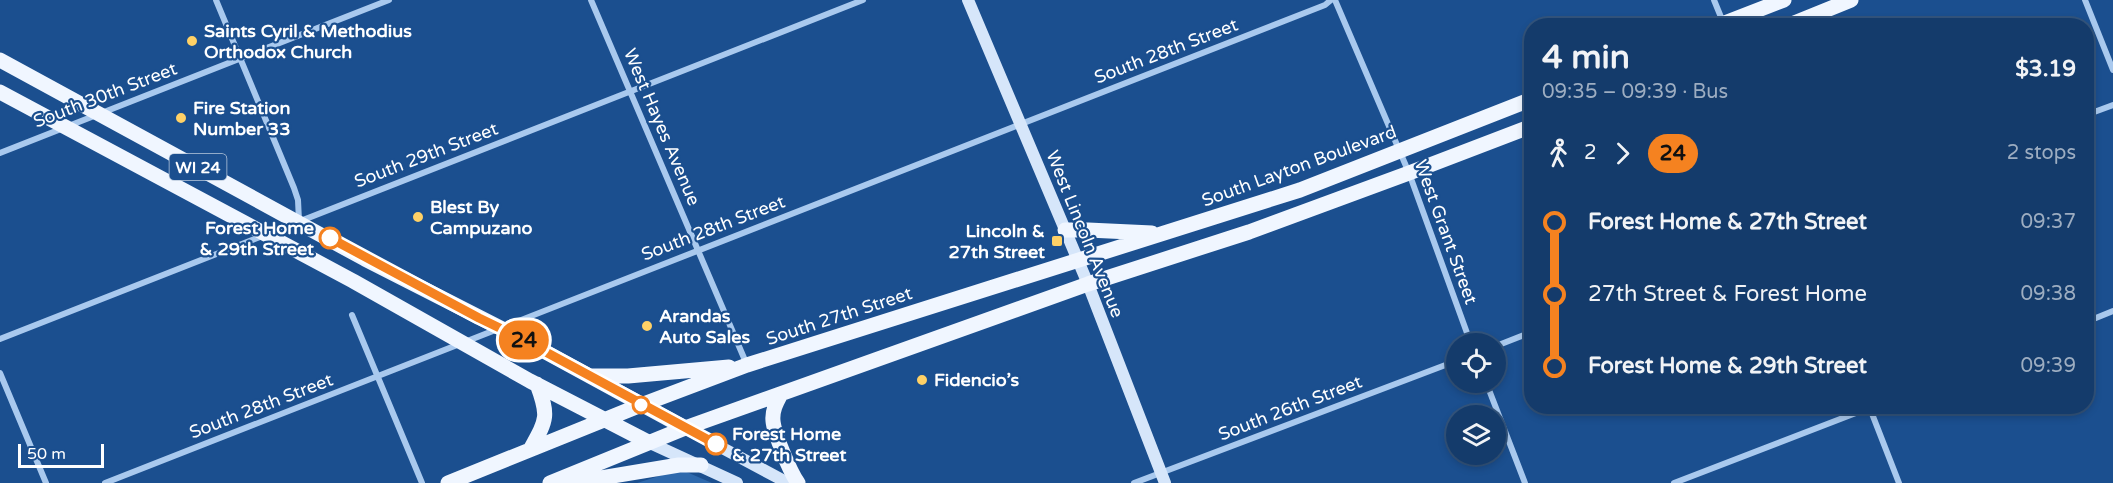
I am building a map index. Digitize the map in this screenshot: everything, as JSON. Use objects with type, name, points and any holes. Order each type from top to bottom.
[{"type":"main road","name":"West Lincoln Avenue","points":[[968,0],[1088,284],[1163,478]]},
{"type":"main road","points":[[1739,18],[1784,0]]},
{"type":"main road","points":[[1806,18],[1851,0]]},
{"type":"main road","name":"WI 24","points":[[0,60],[685,428]]},
{"type":"main road","name":"WI 24","points":[[0,92],[648,442]]},
{"type":"main road","name":"South Layton Boulevard","points":[[1078,261],[1300,190],[1524,102]]},
{"type":"main road","points":[[550,483],[685,428],[1088,284],[1249,232],[1524,129]]},
{"type":"main road","points":[[1065,230],[1164,234]]},
{"type":"main road","name":"South 27th Street","points":[[448,483],[531,448],[747,365],[1078,261]]},
{"type":"main road","points":[[589,376],[628,376],[747,365]]},
{"type":"main road","points":[[531,448],[546,416],[537,384]]},
{"type":"main road","points":[[781,394],[774,408],[772,420],[786,459],[798,483]]},
{"type":"main road","points":[[685,428],[788,483]]},
{"type":"main road","points":[[648,442],[737,483]]},
{"type":"main road","points":[[571,483],[679,465],[700,465]]},
{"type":"street","points":[[216,0],[294,188],[298,200],[299,221]]},
{"type":"street","name":"South 30th Street","points":[[0,153],[389,0]]},
{"type":"street","name":"West Hayes Avenue","points":[[591,0],[747,365]]},
{"type":"street","name":"South 29th Street","points":[[0,339],[864,0]]},
{"type":"street","name":"South 28th Street","points":[[105,483],[1325,5],[1331,0]]},
{"type":"street","name":"West Grant Street","points":[[1335,0],[1409,173],[1467,333]]},
{"type":"street","points":[[1714,0],[1720,18]]},
{"type":"street","points":[[2085,0],[2092,18]]},
{"type":"street","points":[[2094,22],[2113,70]]},
{"type":"street","points":[[2094,112],[2113,105]]},
{"type":"street","points":[[2094,319],[2113,311]]},
{"type":"street","points":[[352,315],[423,483]]},
{"type":"street","points":[[1506,342],[1524,335]]},
{"type":"street","name":"South 26th Street","points":[[1134,483],[1163,478],[1446,365]]},
{"type":"street","points":[[0,373],[46,483]]},
{"type":"street","points":[[1490,393],[1525,483]]},
{"type":"street","points":[[1674,483],[1853,414]]},
{"type":"street","points":[[1874,414],[1899,483]]},
{"type":"shaded area","points":[[682,470],[712,483],[637,483],[675,471]]},
{"type":"bus line","name":"24","points":[[330,238],[716,444]]},
{"type":"place","name":"Saints Cyril & Methodius Orthodox Church","points":[[192,41]]},
{"type":"place","name":"Fire Station Number 33","points":[[181,118]]},
{"type":"place","name":"Blest By Campuzano","points":[[418,217]]},
{"type":"place","name":"Forest Home & 29th Street","points":[[330,238]]},
{"type":"place","name":"Lincoln & 27th Street","points":[[1057,241]]},
{"type":"place","name":"Arandas Auto Sales","points":[[647,326]]},
{"type":"place","name":"Fidencio’s","points":[[922,380]]},
{"type":"place","name":"Forest Home & 27th Street","points":[[716,444]]}]
